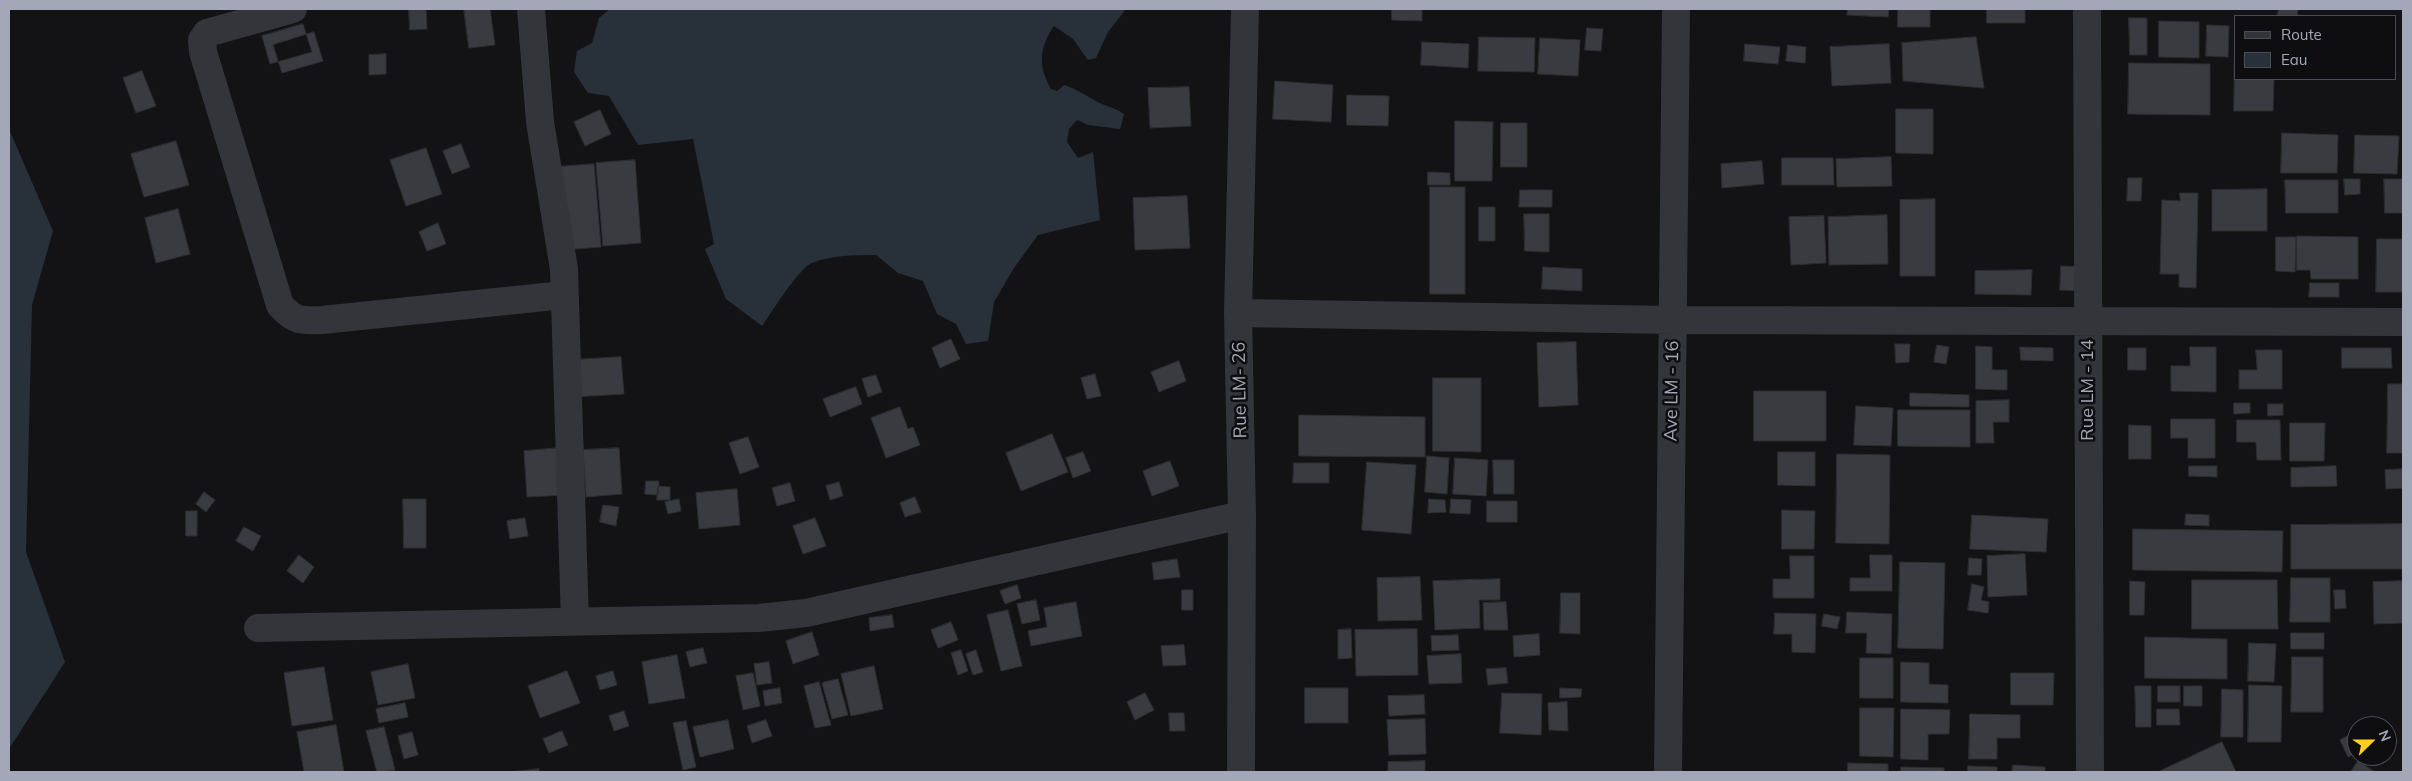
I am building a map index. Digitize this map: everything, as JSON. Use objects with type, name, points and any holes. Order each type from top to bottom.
[{"type":"street","points":[[293,9],[207,34],[202,40],[203,52],[280,305],[290,317],[305,321],[322,320],[564,295]]},
{"type":"street","points":[[531,9],[540,122],[564,269],[575,622]]},
{"type":"street","name":"Rue LM- 26","points":[[1241,772],[1242,516],[1238,313],[1245,9]]},
{"type":"street","name":"Ave LM - 16","points":[[1668,772],[1676,9]]},
{"type":"street","name":"Rue LM - 14","points":[[2087,9],[2090,772]]},
{"type":"street","points":[[1238,313],[1673,320],[2403,322]]},
{"type":"street","points":[[258,628],[759,618],[806,612],[1242,516]]},
{"type":"water","points":[[610,9],[1126,9],[1108,32],[1096,58],[1088,60],[1073,39],[1054,26],[1045,42],[1042,57],[1044,73],[1051,89],[1057,91],[1064,85],[1124,114],[1120,129],[1088,125],[1077,120],[1069,129],[1067,142],[1078,158],[1093,152],[1100,220],[1038,235],[1014,268],[994,302],[988,341],[966,344],[956,324],[937,314],[923,281],[898,273],[876,255],[836,257],[812,263],[800,273],[762,326],[726,299],[705,249],[714,244],[693,139],[638,145],[609,96],[588,93],[574,72],[577,51],[592,43],[599,18]]},
{"type":"water","points":[[9,129],[53,231],[32,305],[26,552],[65,662],[9,749]]},
{"type":"building","points":[[409,9],[426,9],[427,29],[410,30]]},
{"type":"building","points":[[464,9],[490,9],[495,45],[469,48]]},
{"type":"building","points":[[1392,9],[1422,9],[1422,21],[1392,20]]},
{"type":"building","points":[[1848,9],[1889,9],[1888,17],[1847,15]]},
{"type":"building","points":[[1898,9],[1930,9],[1930,27],[1898,27]]},
{"type":"building","points":[[1987,9],[2025,9],[2025,23],[1987,23]]},
{"type":"building","points":[[2279,9],[2298,9],[2297,15],[2277,15]]},
{"type":"building","points":[[2129,18],[2147,18],[2147,55],[2130,55]]},
{"type":"building","points":[[2159,21],[2199,22],[2199,58],[2159,57]]},
{"type":"building","points":[[303,24],[312,52],[270,64],[262,36]]},
{"type":"building","points":[[2207,25],[2229,26],[2228,57],[2206,56]]},
{"type":"building","points":[[1587,28],[1603,29],[1601,51],[1585,50]]},
{"type":"building","points":[[314,32],[323,61],[282,73],[273,45]]},
{"type":"building","points":[[1479,37],[1535,38],[1534,72],[1478,71]]},
{"type":"building","points":[[1976,37],[1984,88],[1903,81],[1902,43]]},
{"type":"building","points":[[1540,38],[1580,40],[1578,76],[1538,74]]},
{"type":"building","points":[[1422,42],[1469,44],[1468,68],[1421,65]]},
{"type":"building","points":[[1745,44],[1780,47],[1778,64],[1744,61]]},
{"type":"building","points":[[1889,44],[1891,83],[1832,86],[1830,47]]},
{"type":"building","points":[[1788,45],[1806,47],[1805,63],[1786,61]]},
{"type":"building","points":[[386,54],[386,74],[369,75],[369,55]]},
{"type":"building","points":[[2129,63],[2210,64],[2210,115],[2128,114]]},
{"type":"building","points":[[142,71],[156,106],[136,113],[123,78]]},
{"type":"building","points":[[2234,80],[2274,80],[2273,111],[2234,111]]},
{"type":"building","points":[[1275,81],[1333,85],[1331,122],[1273,119]]},
{"type":"building","points":[[1189,87],[1191,126],[1150,128],[1148,88]]},
{"type":"building","points":[[1347,95],[1389,96],[1388,126],[1347,125]]},
{"type":"building","points":[[1896,109],[1933,109],[1933,154],[1896,153]]},
{"type":"building","points":[[600,110],[611,134],[585,146],[574,122]]},
{"type":"building","points":[[1455,121],[1493,122],[1492,181],[1455,181]]},
{"type":"building","points":[[1501,123],[1527,123],[1527,167],[1501,167]]},
{"type":"building","points":[[2282,133],[2338,135],[2337,173],[2281,173]]},
{"type":"building","points":[[2355,135],[2399,136],[2397,174],[2354,173]]},
{"type":"building","points":[[176,141],[189,185],[144,197],[131,154]]},
{"type":"building","points":[[461,144],[470,167],[452,174],[443,151]]},
{"type":"building","points":[[426,148],[442,194],[406,206],[390,160]]},
{"type":"building","points":[[1891,157],[1892,186],[1837,187],[1836,159]]},
{"type":"building","points":[[1782,158],[1833,158],[1834,185],[1782,185]]},
{"type":"building","points":[[635,160],[641,243],[603,246],[596,163]]},
{"type":"building","points":[[1762,161],[1764,184],[1722,188],[1721,164]]},
{"type":"building","points":[[594,164],[601,247],[562,250],[556,167]]},
{"type":"building","points":[[1428,172],[1450,173],[1450,185],[1428,185]]},
{"type":"building","points":[[2128,178],[2142,178],[2141,201],[2127,201]]},
{"type":"building","points":[[2344,179],[2360,179],[2360,194],[2345,195]]},
{"type":"building","points":[[2384,179],[2403,179],[2403,213],[2385,213]]},
{"type":"building","points":[[2285,180],[2338,180],[2338,213],[2286,213]]},
{"type":"building","points":[[1430,187],[1465,187],[1465,294],[1430,294]]},
{"type":"building","points":[[2267,189],[2267,231],[2212,231],[2212,190]]},
{"type":"building","points":[[1520,190],[1552,190],[1552,207],[1519,207]]},
{"type":"building","points":[[2180,193],[2198,193],[2196,288],[2179,287],[2179,274],[2160,274],[2162,200],[2180,201]]},
{"type":"building","points":[[1187,196],[1190,248],[1135,250],[1133,198]]},
{"type":"building","points":[[1935,199],[1935,276],[1900,276],[1900,200]]},
{"type":"building","points":[[1479,207],[1495,207],[1495,241],[1479,241]]},
{"type":"building","points":[[178,209],[190,254],[156,263],[145,218]]},
{"type":"building","points":[[1524,214],[1549,214],[1549,252],[1525,251]]},
{"type":"building","points":[[1887,215],[1888,264],[1829,265],[1828,217]]},
{"type":"building","points":[[1824,216],[1826,263],[1791,265],[1789,217]]},
{"type":"building","points":[[438,223],[446,244],[427,251],[419,232]]},
{"type":"building","points":[[2297,236],[2358,237],[2358,279],[2311,279],[2310,270],[2297,270]]},
{"type":"building","points":[[2276,237],[2296,237],[2295,272],[2276,271]]},
{"type":"building","points":[[2377,239],[2403,239],[2403,292],[2376,292]]},
{"type":"building","points":[[2061,266],[2082,267],[2082,291],[2060,290]]},
{"type":"building","points":[[1543,267],[1582,269],[1582,291],[1542,289]]},
{"type":"building","points":[[2032,270],[2031,295],[1975,294],[1975,271]]},
{"type":"building","points":[[2310,283],[2339,283],[2339,297],[2309,297]]},
{"type":"building","points":[[951,339],[960,359],[940,368],[932,348]]},
{"type":"building","points":[[1576,342],[1578,405],[1539,407],[1537,343]]},
{"type":"building","points":[[1895,344],[1910,344],[1909,362],[1896,363]]},
{"type":"building","points":[[1937,345],[1949,347],[1946,364],[1934,362]]},
{"type":"building","points":[[1976,346],[1992,347],[1992,370],[2007,370],[2007,390],[1976,389]]},
{"type":"building","points":[[2020,347],[2053,348],[2053,361],[2021,360]]},
{"type":"building","points":[[2190,347],[2216,347],[2216,392],[2171,391],[2171,366],[2190,366]]},
{"type":"building","points":[[2128,348],[2146,348],[2146,370],[2128,370]]},
{"type":"building","points":[[2342,348],[2391,348],[2392,368],[2342,368]]},
{"type":"building","points":[[2256,350],[2282,350],[2282,389],[2239,389],[2239,370],[2257,370]]},
{"type":"building","points":[[621,357],[624,394],[573,397],[571,360]]},
{"type":"building","points":[[1179,361],[1186,381],[1159,392],[1151,372]]},
{"type":"building","points":[[1095,374],[1101,396],[1087,399],[1081,378]]},
{"type":"building","points":[[876,375],[882,392],[868,397],[862,379]]},
{"type":"building","points":[[1433,378],[1481,378],[1481,452],[1433,451]]},
{"type":"building","points":[[2388,384],[2403,384],[2403,453],[2387,453]]},
{"type":"building","points":[[856,387],[862,404],[830,417],[823,399]]},
{"type":"building","points":[[1754,391],[1826,391],[1826,441],[1754,441]]},
{"type":"building","points":[[1910,393],[1969,395],[1969,407],[1910,406]]},
{"type":"building","points":[[2009,400],[2009,422],[1993,422],[1994,443],[1976,443],[1976,401]]},
{"type":"building","points":[[2234,403],[2250,403],[2250,413],[2234,414]]},
{"type":"building","points":[[2268,404],[2283,404],[2283,415],[2268,416]]},
{"type":"building","points":[[1856,406],[1893,408],[1891,446],[1854,445]]},
{"type":"building","points":[[900,407],[908,429],[913,427],[920,445],[886,458],[871,418]]},
{"type":"building","points":[[1898,410],[1970,410],[1970,447],[1898,446]]},
{"type":"building","points":[[1299,415],[1425,417],[1425,457],[1299,456]]},
{"type":"building","points":[[2171,419],[2215,419],[2215,458],[2188,458],[2188,438],[2171,438]]},
{"type":"building","points":[[2237,420],[2280,420],[2281,460],[2257,460],[2256,442],[2237,442]]},
{"type":"building","points":[[2290,423],[2325,423],[2324,461],[2290,461]]},
{"type":"building","points":[[2129,425],[2151,426],[2151,459],[2129,459]]},
{"type":"building","points":[[1052,434],[1068,472],[1021,491],[1006,453]]},
{"type":"building","points":[[748,437],[759,467],[740,474],[729,443]]},
{"type":"building","points":[[560,448],[564,495],[527,497],[524,451]]},
{"type":"building","points":[[619,448],[622,494],[586,497],[583,450]]},
{"type":"building","points":[[1083,452],[1091,471],[1073,478],[1066,458]]},
{"type":"building","points":[[1778,452],[1815,452],[1815,486],[1778,485]]},
{"type":"building","points":[[1837,454],[1890,455],[1889,544],[1836,543]]},
{"type":"building","points":[[1427,456],[1449,458],[1447,494],[1425,492]]},
{"type":"building","points":[[1455,458],[1488,460],[1486,496],[1453,494]]},
{"type":"building","points":[[1493,460],[1514,460],[1514,494],[1494,494]]},
{"type":"building","points":[[1170,461],[1179,486],[1152,496],[1143,471]]},
{"type":"building","points":[[1367,462],[1416,465],[1411,534],[1362,530]]},
{"type":"building","points":[[1294,463],[1329,463],[1329,483],[1293,483]]},
{"type":"building","points":[[2189,466],[2217,466],[2217,477],[2189,476]]},
{"type":"building","points":[[2336,466],[2337,486],[2291,487],[2291,468]]},
{"type":"building","points":[[2403,469],[2403,488],[2386,489],[2385,470]]},
{"type":"building","points":[[646,481],[659,481],[658,495],[645,494]]},
{"type":"building","points":[[839,482],[843,496],[830,500],[826,486]]},
{"type":"building","points":[[790,483],[795,501],[777,506],[772,488]]},
{"type":"building","points":[[658,486],[670,487],[670,500],[657,500]]},
{"type":"building","points":[[737,489],[740,525],[699,529],[696,493]]},
{"type":"building","points":[[204,492],[215,500],[206,512],[196,504]]},
{"type":"building","points":[[915,497],[921,512],[905,517],[900,503]]},
{"type":"building","points":[[403,499],[426,499],[426,548],[404,548]]},
{"type":"building","points":[[679,499],[681,511],[668,514],[665,502]]},
{"type":"building","points":[[1429,499],[1445,500],[1446,512],[1428,513]]},
{"type":"building","points":[[1451,499],[1471,500],[1470,514],[1450,513]]},
{"type":"building","points":[[1487,501],[1517,501],[1517,522],[1487,522]]},
{"type":"building","points":[[603,505],[619,507],[616,526],[600,522]]},
{"type":"building","points":[[1782,510],[1815,511],[1814,549],[1782,549]]},
{"type":"building","points":[[186,511],[197,511],[197,536],[186,536]]},
{"type":"building","points":[[2186,514],[2209,515],[2209,526],[2185,525]]},
{"type":"building","points":[[1972,515],[2048,519],[2046,552],[1970,549]]},
{"type":"building","points":[[525,518],[528,536],[510,539],[507,521]]},
{"type":"building","points":[[815,518],[826,546],[803,554],[793,526]]},
{"type":"building","points":[[2403,524],[2403,569],[2291,569],[2291,525]]},
{"type":"building","points":[[244,527],[261,536],[253,551],[236,541]]},
{"type":"building","points":[[2133,529],[2283,531],[2282,572],[2133,570]]},
{"type":"building","points":[[2025,554],[2027,595],[1988,597],[1987,556]]},
{"type":"building","points":[[299,555],[314,567],[303,583],[287,571]]},
{"type":"building","points":[[1870,555],[1892,555],[1892,591],[1850,591],[1850,578],[1870,578]]},
{"type":"building","points":[[1790,556],[1814,556],[1814,598],[1773,598],[1773,579],[1790,579]]},
{"type":"building","points":[[1969,558],[1982,559],[1981,575],[1968,575]]},
{"type":"building","points":[[1177,559],[1180,577],[1154,580],[1152,563]]},
{"type":"building","points":[[1900,562],[1945,563],[1943,649],[1898,648]]},
{"type":"building","points":[[1420,577],[1422,620],[1378,621],[1377,578]]},
{"type":"building","points":[[2291,578],[2330,578],[2330,622],[2290,622]]},
{"type":"building","points":[[1500,579],[1500,600],[1479,600],[1480,628],[1435,630],[1433,581]]},
{"type":"building","points":[[2192,580],[2277,580],[2278,629],[2192,629]]},
{"type":"building","points":[[2130,581],[2145,582],[2144,615],[2130,615]]},
{"type":"building","points":[[2403,581],[2403,623],[2374,624],[2373,582]]},
{"type":"building","points":[[1972,584],[1984,587],[1981,600],[1989,602],[1988,613],[1968,610]]},
{"type":"building","points":[[1017,585],[1021,598],[1005,604],[1000,591]]},
{"type":"building","points":[[1182,590],[1193,590],[1193,610],[1182,610]]},
{"type":"building","points":[[2334,590],[2345,590],[2346,608],[2335,609]]},
{"type":"building","points":[[1561,593],[1580,593],[1580,634],[1560,633]]},
{"type":"building","points":[[1036,600],[1040,620],[1022,624],[1017,604]]},
{"type":"building","points":[[1076,602],[1082,636],[1031,646],[1028,631],[1047,627],[1044,608]]},
{"type":"building","points":[[1506,602],[1508,630],[1484,630],[1483,603]]},
{"type":"building","points":[[1008,610],[1022,666],[1001,671],[987,615]]},
{"type":"building","points":[[1847,612],[1892,614],[1891,654],[1866,653],[1867,633],[1846,633]]},
{"type":"building","points":[[1775,613],[1816,614],[1815,653],[1792,652],[1792,634],[1774,634]]},
{"type":"building","points":[[1824,614],[1840,617],[1837,629],[1822,626]]},
{"type":"building","points":[[892,615],[894,627],[870,631],[869,618]]},
{"type":"building","points":[[951,622],[958,640],[938,648],[931,630]]},
{"type":"building","points":[[1351,629],[1352,658],[1338,659],[1338,630]]},
{"type":"building","points":[[1417,629],[1418,675],[1356,676],[1355,630]]},
{"type":"building","points":[[812,632],[819,655],[793,664],[786,641]]},
{"type":"building","points":[[2291,633],[2324,633],[2324,649],[2291,649]]},
{"type":"building","points":[[1539,634],[1540,655],[1514,657],[1513,636]]},
{"type":"building","points":[[1458,635],[1459,650],[1432,651],[1431,636]]},
{"type":"building","points":[[2145,637],[2227,639],[2227,679],[2145,678]]},
{"type":"building","points":[[2249,643],[2276,644],[2274,682],[2248,681]]},
{"type":"building","points":[[1184,645],[1186,665],[1163,666],[1161,646]]},
{"type":"building","points":[[703,648],[707,663],[690,667],[686,652]]},
{"type":"building","points":[[961,650],[968,671],[958,675],[951,653]]},
{"type":"building","points":[[976,650],[983,672],[973,675],[966,654]]},
{"type":"building","points":[[1461,654],[1462,683],[1429,684],[1427,656]]},
{"type":"building","points":[[677,655],[685,698],[649,704],[642,662]]},
{"type":"building","points":[[2292,657],[2323,657],[2323,712],[2291,712]]},
{"type":"building","points":[[1860,658],[1893,658],[1893,698],[1860,698]]},
{"type":"building","points":[[769,662],[772,683],[757,685],[754,664]]},
{"type":"building","points":[[1901,662],[1929,663],[1929,684],[1948,685],[1948,703],[1901,702]]},
{"type":"building","points":[[408,664],[415,698],[378,705],[371,672]]},
{"type":"building","points":[[874,666],[883,709],[851,716],[841,674]]},
{"type":"building","points":[[324,667],[333,720],[292,726],[284,673]]},
{"type":"building","points":[[1506,668],[1508,683],[1488,685],[1486,669]]},
{"type":"building","points":[[567,671],[580,703],[540,718],[528,686]]},
{"type":"building","points":[[613,671],[617,685],[600,690],[596,676]]},
{"type":"building","points":[[753,673],[760,706],[743,710],[736,676]]},
{"type":"building","points":[[2011,673],[2054,673],[2053,705],[2011,705]]},
{"type":"building","points":[[838,679],[848,715],[832,719],[822,683]]},
{"type":"building","points":[[819,682],[831,725],[815,728],[804,686]]},
{"type":"building","points":[[2249,685],[2282,686],[2281,742],[2248,742]]},
{"type":"building","points":[[2135,686],[2151,686],[2151,727],[2136,727]]},
{"type":"building","points":[[2158,686],[2180,686],[2180,702],[2158,702]]},
{"type":"building","points":[[2184,686],[2202,686],[2202,706],[2184,706]]},
{"type":"building","points":[[780,688],[782,703],[765,706],[763,691]]},
{"type":"building","points":[[1305,688],[1348,688],[1348,723],[1305,723]]},
{"type":"building","points":[[1560,688],[1582,689],[1581,697],[1560,698]]},
{"type":"building","points":[[2222,689],[2243,690],[2243,737],[2221,737]]},
{"type":"building","points":[[1145,693],[1154,710],[1135,720],[1127,702]]},
{"type":"building","points":[[1502,693],[1542,694],[1541,735],[1500,733]]},
{"type":"building","points":[[1424,695],[1425,714],[1389,716],[1388,696]]},
{"type":"building","points":[[1567,702],[1568,731],[1549,730],[1548,703]]},
{"type":"building","points":[[405,703],[408,717],[379,723],[376,709]]},
{"type":"building","points":[[1860,708],[1894,708],[1893,757],[1860,756]]},
{"type":"building","points":[[1901,709],[1950,710],[1949,734],[1928,734],[1928,760],[1901,759]]},
{"type":"building","points":[[2157,709],[2179,709],[2180,725],[2157,725]]},
{"type":"building","points":[[624,711],[629,726],[614,731],[609,716]]},
{"type":"building","points":[[1169,713],[1184,713],[1185,731],[1170,731]]},
{"type":"building","points":[[1970,714],[2020,715],[2020,738],[1997,738],[1997,759],[1969,759]]},
{"type":"building","points":[[1425,719],[1426,754],[1389,755],[1387,720]]},
{"type":"building","points":[[728,720],[734,749],[700,757],[693,727]]},
{"type":"building","points":[[766,720],[772,736],[752,743],[747,726]]},
{"type":"building","points":[[686,721],[696,767],[683,770],[673,723]]},
{"type":"building","points":[[336,725],[344,772],[304,772],[297,732]]},
{"type":"building","points":[[384,727],[395,770],[377,772],[366,731]]},
{"type":"building","points":[[562,731],[568,745],[549,753],[543,739]]},
{"type":"building","points":[[412,732],[418,755],[404,759],[398,736]]},
{"type":"building","points":[[2347,737],[2347,755],[2340,740]]},
{"type":"building","points":[[2222,742],[2236,772],[2158,772]]},
{"type":"building","points":[[1425,761],[1425,772],[1388,772],[1388,762]]},
{"type":"building","points":[[1848,763],[1888,764],[1888,772],[1848,772]]},
{"type":"building","points":[[2013,765],[2045,767],[2045,772],[2012,772]]},
{"type":"building","points":[[1968,766],[1997,767],[1997,772],[1968,772]]},
{"type":"building","points":[[2355,766],[2366,766],[2375,772],[2351,772]]},
{"type":"building","points":[[1901,767],[1944,768],[1944,772],[1901,772]]},
{"type":"building","points":[[539,769],[539,772],[511,772]]}]
